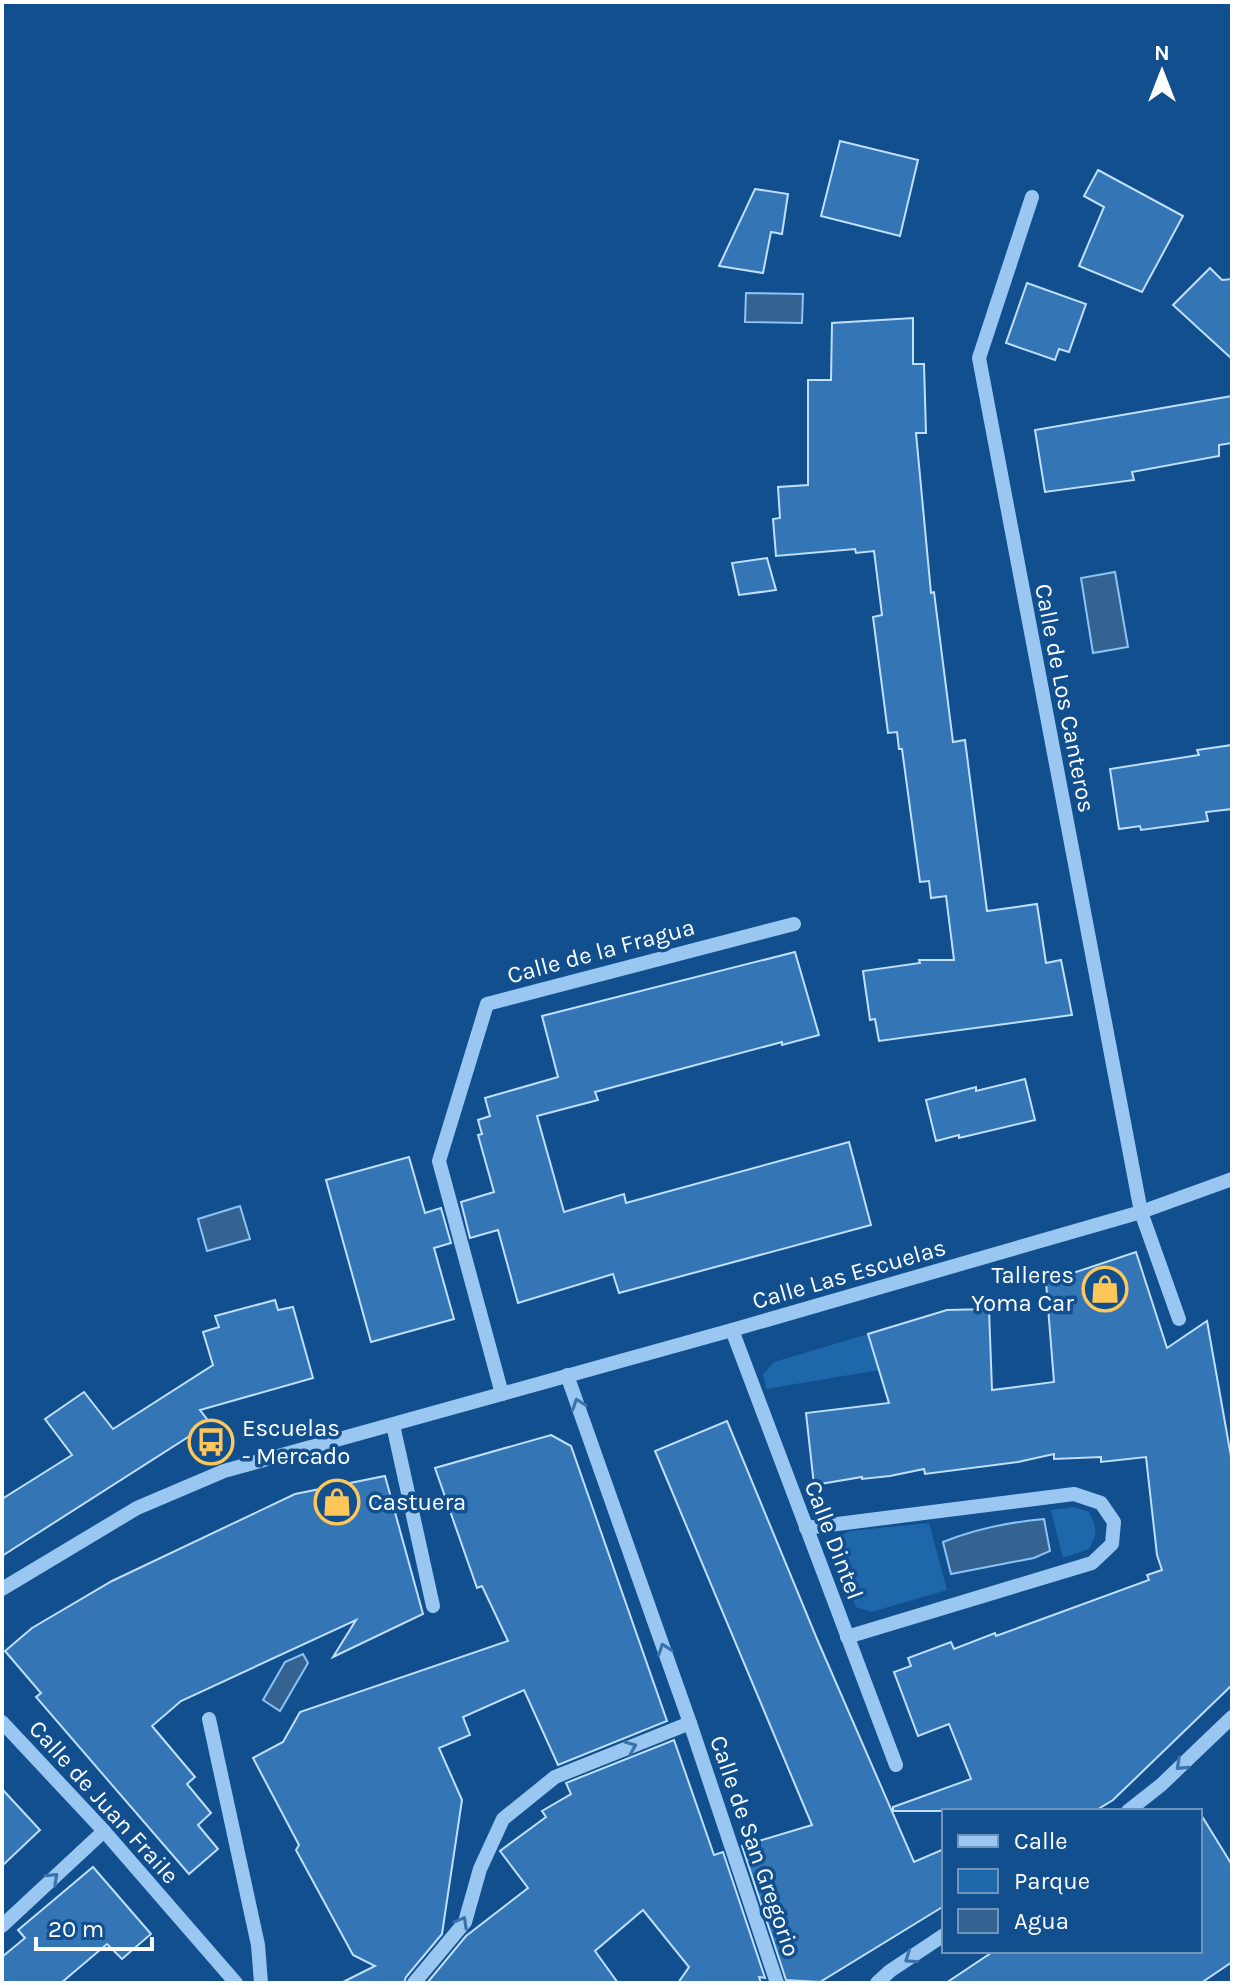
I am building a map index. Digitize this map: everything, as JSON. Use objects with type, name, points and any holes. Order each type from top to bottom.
[{"type":"street","name":"Calle de Los Canteros","points":[[1032,197],[979,358],[1141,1212]]},
{"type":"street","name":"Calle de la Fragua","points":[[502,1394],[439,1161],[487,1004],[794,924]]},
{"type":"street","name":"Calle Las Escuelas","points":[[2,1589],[91,1534],[176,1490],[224,1471],[1141,1212],[1232,1179]]},
{"type":"street","points":[[1141,1212],[1179,1319]]},
{"type":"street","name":"Calle Dintel","points":[[732,1330],[896,1765]]},
{"type":"street","points":[[414,1983],[465,1922],[480,1869],[503,1819],[555,1777],[690,1723],[567,1375]]},
{"type":"street","points":[[393,1425],[433,1606]]},
{"type":"street","points":[[806,1528],[1074,1494],[1101,1503],[1114,1522],[1112,1544],[1092,1563],[847,1637]]},
{"type":"street","points":[[1131,1809],[1161,1785],[1232,1717]]},
{"type":"street","points":[[209,1719],[258,1945],[261,1983]]},
{"type":"street","name":"Calle de Juan Fraile","points":[[2,1722],[104,1831],[236,1983]]},
{"type":"street","name":"Calle de San Gregorio","points":[[690,1723],[777,1983]]},
{"type":"street","points":[[2,1926],[104,1831]]},
{"type":"street","points":[[877,1983],[942,1936]]},
{"type":"green space","points":[[868,1334],[879,1370],[766,1389],[763,1374],[774,1362]]},
{"type":"green space","points":[[1074,1507],[1089,1512],[1095,1535],[1089,1549],[1063,1558],[1051,1510]]},
{"type":"green space","points":[[929,1523],[947,1590],[871,1612],[856,1607],[830,1547],[837,1537],[850,1531]]},
{"type":"water","points":[[746,293],[803,294],[802,323],[745,322]]},
{"type":"water","points":[[1115,572],[1128,647],[1093,653],[1081,578]]},
{"type":"water","points":[[240,1206],[250,1239],[207,1251],[198,1219]]},
{"type":"water","points":[[1044,1519],[1050,1551],[1034,1558],[951,1574],[943,1542],[993,1527]]},
{"type":"water","points":[[303,1654],[308,1663],[280,1711],[263,1700],[285,1662]]},
{"type":"building","points":[[840,141],[918,160],[900,236],[821,216]]},
{"type":"building","points":[[1098,170],[1183,216],[1142,292],[1079,266],[1104,207],[1084,196]]},
{"type":"building","points":[[755,189],[788,194],[782,234],[771,232],[763,273],[719,266]]},
{"type":"building","points":[[1210,268],[1222,280],[1232,279],[1232,359],[1173,305]]},
{"type":"building","points":[[1027,283],[1086,304],[1069,352],[1059,349],[1055,360],[1006,343]]},
{"type":"building","points":[[913,318],[913,364],[924,364],[926,433],[916,433],[931,593],[934,592],[953,742],[965,740],[987,911],[1037,904],[1046,963],[1061,960],[1072,1015],[879,1041],[875,1019],[870,1020],[863,971],[920,963],[919,960],[954,960],[946,896],[931,898],[929,881],[920,882],[902,749],[899,749],[897,732],[888,733],[873,617],[882,615],[874,551],[856,553],[855,549],[776,556],[773,519],[780,518],[778,487],[808,485],[808,380],[831,380],[832,323]]},
{"type":"building","points":[[1232,396],[1232,443],[1219,445],[1219,456],[1132,472],[1134,480],[1045,492],[1035,430]]},
{"type":"building","points":[[767,558],[776,590],[739,595],[732,563]]},
{"type":"building","points":[[1232,745],[1232,809],[1206,812],[1208,821],[1141,830],[1140,826],[1119,829],[1110,769],[1199,755],[1197,750]]},
{"type":"building","points":[[795,952],[819,1035],[595,1092],[598,1100],[537,1116],[564,1212],[624,1194],[626,1203],[849,1142],[871,1225],[619,1293],[613,1274],[518,1303],[498,1230],[470,1238],[461,1202],[494,1192],[478,1135],[482,1134],[478,1120],[490,1116],[485,1098],[558,1077],[542,1016]]},
{"type":"building","points":[[1025,1079],[1035,1120],[936,1141],[926,1100]]},
{"type":"building","points":[[409,1157],[425,1213],[441,1208],[451,1243],[434,1248],[454,1319],[371,1342],[326,1180]]},
{"type":"building","points":[[1136,1252],[1167,1348],[1207,1321],[1232,1462],[1232,1685],[1113,1800],[1098,1809],[893,1811],[893,1807],[971,1779],[949,1724],[918,1736],[894,1672],[911,1666],[908,1658],[951,1642],[954,1649],[995,1633],[996,1636],[1149,1580],[1147,1575],[1162,1570],[1157,1555],[1146,1457],[1101,1462],[1101,1457],[1054,1459],[1054,1454],[1018,1462],[925,1474],[924,1469],[814,1485],[806,1413],[889,1403],[868,1334],[947,1310],[989,1309],[992,1390],[1054,1382],[1046,1282]]},
{"type":"building","points":[[275,1300],[278,1310],[293,1307],[313,1378],[200,1410],[210,1423],[2,1556],[2,1499],[72,1455],[45,1419],[84,1392],[113,1429],[213,1365],[203,1332],[219,1327],[215,1316]]},
{"type":"building","points":[[727,1421],[914,1862],[942,1850],[942,1907],[820,1982],[786,1980],[742,1846],[812,1825],[655,1451]]},
{"type":"building","points":[[551,1435],[571,1446],[667,1721],[558,1765],[524,1690],[463,1717],[470,1735],[439,1748],[462,1800],[442,1934],[404,1983],[341,1983],[375,1966],[353,1955],[296,1850],[299,1845],[253,1758],[283,1742],[300,1712],[508,1641],[482,1586],[477,1588],[435,1468]]},
{"type":"building","points":[[385,1476],[423,1614],[333,1657],[356,1620],[181,1701],[152,1726],[195,1777],[187,1784],[211,1813],[198,1825],[218,1849],[189,1874],[36,1697],[41,1693],[5,1651],[32,1628],[112,1581],[295,1494]]},
{"type":"building","points":[[674,1740],[714,1855],[723,1852],[765,1978],[759,1977],[761,1983],[678,1983],[689,1967],[643,1910],[595,1951],[618,1983],[427,1983],[466,1936],[528,1888],[500,1851],[546,1817],[542,1811],[571,1794],[566,1783]]},
{"type":"building","points":[[2,1789],[40,1830],[2,1866]]},
{"type":"building","points":[[1202,1816],[1232,1865],[1232,1962],[1201,1983],[946,1983],[991,1953],[1202,1953]]},
{"type":"building","points":[[93,1867],[151,1934],[122,1959],[107,1944],[61,1983],[2,1983],[2,1957],[25,1938],[18,1930]]},
{"type":"place","name":"Talleres Yoma Car","points":[[1105,1289]]},
{"type":"place","name":"Escuelas - Mercado","points":[[211,1442]]},
{"type":"place","name":"Castuera","points":[[337,1502]]}]
